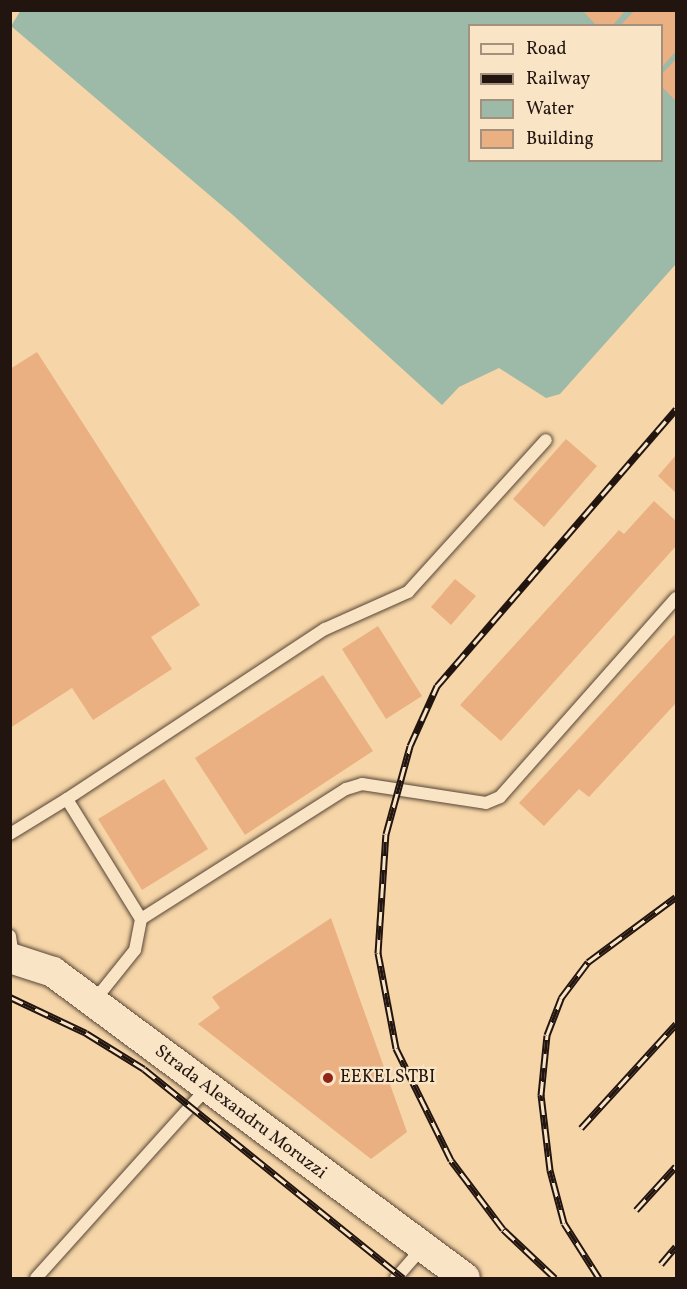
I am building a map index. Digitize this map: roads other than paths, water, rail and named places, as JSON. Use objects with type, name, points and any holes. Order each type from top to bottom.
[{"type":"street","name":"Strada Alexandru Moruzzi","points":[[11,951],[53,972],[206,1089],[465,1278]]},
{"type":"lane","points":[[10,834],[325,629],[408,592],[546,440]]},
{"type":"lane","points":[[141,919],[346,789],[362,784],[486,803],[501,797],[676,598]]},
{"type":"lane","points":[[67,799],[141,919],[135,950],[93,1002]]},
{"type":"lane","points":[[36,1278],[206,1089]]},
{"type":"lane","points":[[396,1278],[424,1246]]},
{"type":"water","points":[[21,10],[676,11],[676,264],[560,394],[546,398],[499,368],[459,387],[442,405],[234,216],[11,26]]},
{"type":"railway","points":[[555,1278],[503,1229],[451,1160],[396,1048],[378,953],[386,834],[410,746],[437,686],[676,409]]},
{"type":"railway","points":[[599,1278],[564,1223],[550,1170],[541,1095],[547,1035],[561,998],[588,962],[676,897]]},
{"type":"railway","points":[[10,997],[86,1033],[144,1069],[403,1278]]},
{"type":"railway","points":[[581,1128],[676,1024]]},
{"type":"railway","points":[[636,1210],[676,1166]]},
{"type":"railway","points":[[661,1264],[676,1246]]},
{"type":"place","name":"EEKELS TBI","points":[[328,1078]]}]
